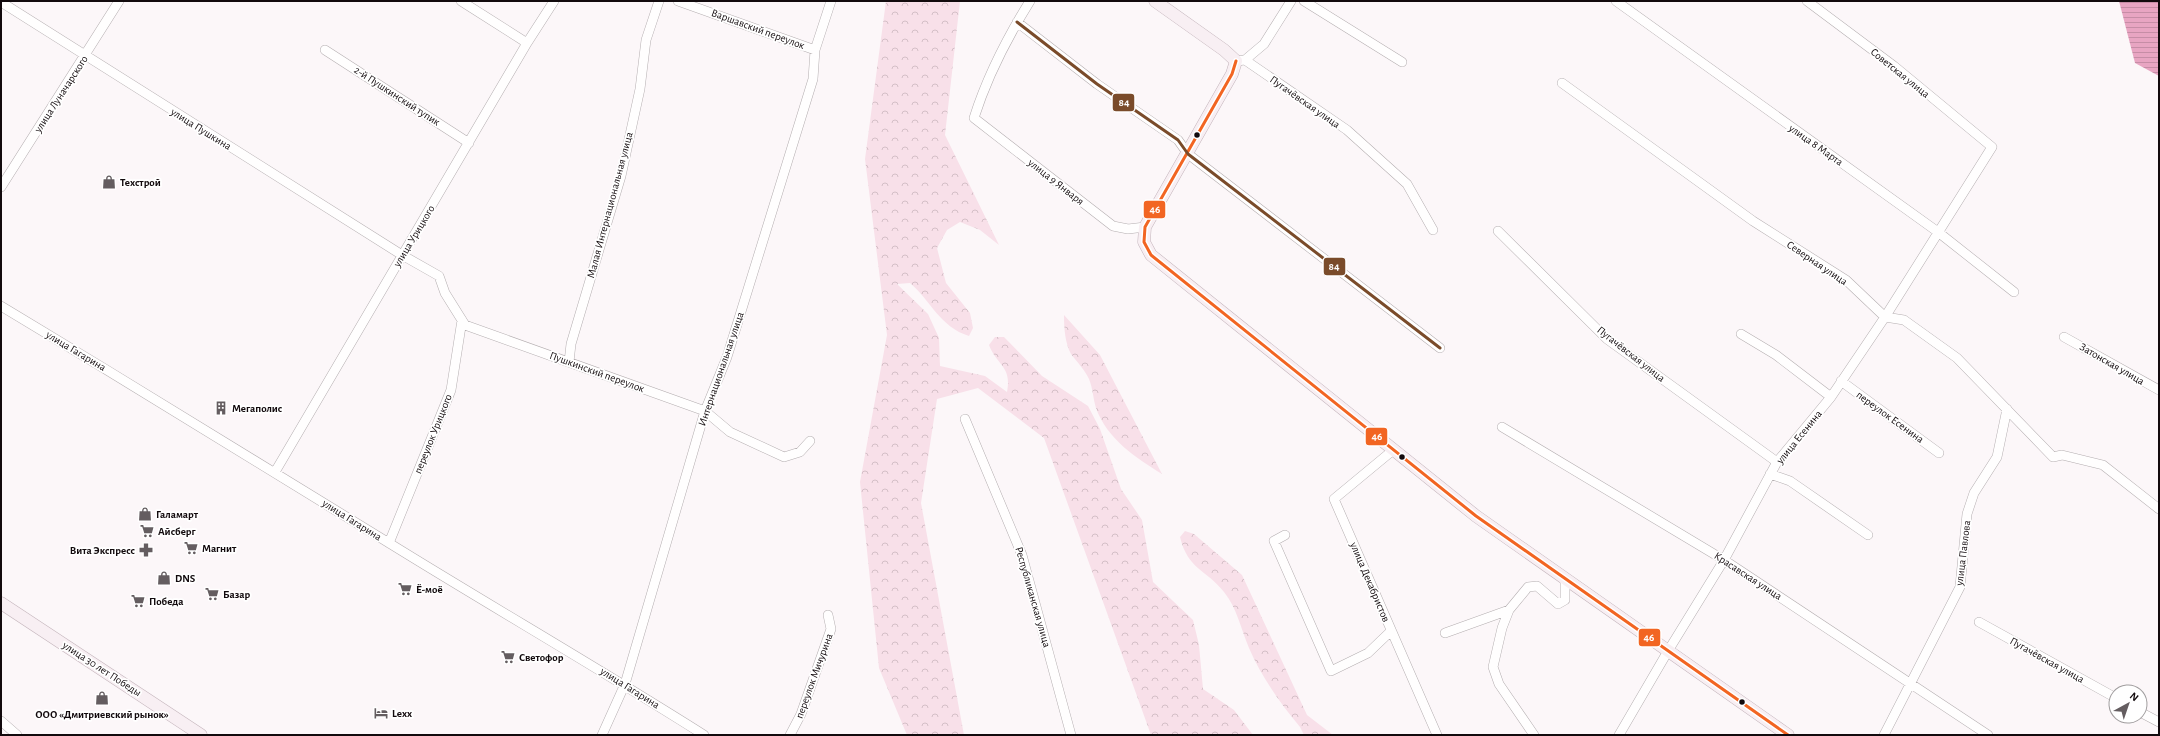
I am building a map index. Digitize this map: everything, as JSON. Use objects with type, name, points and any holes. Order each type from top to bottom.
[{"type":"main road","name":"Пугачёвская улица","points":[[1155,1],[1241,61]]},
{"type":"main road","points":[[1241,61],[1232,74],[1188,154],[1145,227],[1144,242],[1151,255],[1392,451],[1476,516],[1788,735]]},
{"type":"main road","name":"улица 30 лет Победы","points":[[1,603],[201,735]]},
{"type":"street","name":"улица Луначарского","points":[[1,187],[119,1]]},
{"type":"street","points":[[461,1],[527,43]]},
{"type":"street","name":"улица Урицкого","points":[[275,472],[527,43],[554,1]]},
{"type":"street","name":"Малая Интернациональная улица","points":[[569,362],[571,344],[621,176],[640,89],[646,40],[658,1]]},
{"type":"street","name":"Варшавский переулок","points":[[678,1],[815,50]]},
{"type":"street","name":"Интернациональная улица","points":[[602,735],[625,684],[706,411],[728,357],[813,78],[815,50],[831,1]]},
{"type":"street","points":[[1030,1],[1017,22],[1097,84],[1178,140],[1188,154],[1440,348]]},
{"type":"street","points":[[1241,61],[1264,44],[1291,1]]},
{"type":"street","points":[[1304,1],[1402,62]]},
{"type":"street","name":"улица 8 Марта","points":[[1616,1],[1938,232],[2014,292]]},
{"type":"street","name":"Советская улица","points":[[1807,1],[1894,66],[1992,147]]},
{"type":"street","name":"улица Пушкина","points":[[1,2],[402,255]]},
{"type":"street","name":"улица 9 Января","points":[[1017,22],[983,88],[974,118],[1113,226],[1128,229],[1145,227]]},
{"type":"street","name":"2-й Пушкинский тупик","points":[[325,50],[469,143]]},
{"type":"street","name":"Пугачёвская улица","points":[[1241,61],[1347,130],[1407,184],[1432,230]]},
{"type":"street","name":"Северная улица","points":[[1562,83],[1753,220],[1846,280],[1885,317]]},
{"type":"street","name":"улица Есенина","points":[[1621,734],[1668,651],[1724,560],[1777,462],[1831,397],[1885,317],[1992,147]]},
{"type":"street","name":"Пугачёвская улица","points":[[1498,231],[1607,339],[1777,462]]},
{"type":"street","name":"Пушкинский переулок","points":[[402,255],[439,276],[445,293],[465,325],[706,411],[730,432],[784,457],[800,452],[810,441]]},
{"type":"street","name":"улица Гагарина","points":[[1,306],[389,543],[625,684],[704,735]]},
{"type":"street","points":[[1885,317],[1904,320],[1957,358],[2053,457],[2062,455],[2103,466],[2159,509]]},
{"type":"street","name":"переулок Урицкого","points":[[389,543],[451,390],[462,320]]},
{"type":"street","points":[[1741,334],[1776,355],[1831,397]]},
{"type":"street","name":"Затонская улица","points":[[2064,337],[2159,390]]},
{"type":"street","name":"переулок Есенина","points":[[1841,381],[1939,453]]},
{"type":"street","name":"улица Павлова","points":[[1884,735],[1960,588],[1967,514],[1974,493],[1997,457],[2007,409]]},
{"type":"street","name":"Республиканская улица","points":[[965,419],[1022,555],[1071,735]]},
{"type":"street","name":"Красавская улица","points":[[1502,427],[1724,560],[1988,735]]},
{"type":"street","name":"улица Декабристов","points":[[1392,451],[1334,499],[1436,735]]},
{"type":"street","points":[[1770,474],[1790,481],[1868,535]]},
{"type":"street","points":[[1285,535],[1274,541],[1330,671],[1368,653],[1391,631]]},
{"type":"street","points":[[1534,735],[1499,684],[1493,667],[1502,628],[1509,610],[1528,587],[1537,586],[1558,604],[1565,600],[1565,579]]},
{"type":"street","points":[[1445,633],[1509,610]]},
{"type":"street","name":"переулок Мичурина","points":[[790,735],[801,714],[831,629],[828,615]]},
{"type":"street","name":"Пугачёвская улица","points":[[1979,622],[2108,694]]},
{"type":"street","points":[[2148,716],[2159,722]]},
{"type":"street","points":[[1,721],[17,735]]},
{"type":"green space","points":[[886,1],[960,1],[945,135],[999,245],[980,230],[960,222],[947,230],[937,248],[946,283],[970,313],[973,328],[969,336],[959,332],[943,320],[910,283],[897,284],[928,314],[939,338],[940,366],[985,376],[1007,392],[1008,383],[1006,371],[992,352],[989,345],[995,337],[1004,337],[1042,376],[1088,406],[1100,429],[1121,489],[1142,520],[1153,582],[1193,620],[1199,645],[1203,689],[1234,710],[1253,735],[1151,735],[1044,438],[978,388],[937,399],[921,503],[964,735],[907,735],[879,668],[860,482],[887,335],[865,159]]},
{"type":"green space","points":[[1064,315],[1100,355],[1162,474],[1123,447],[1107,429],[1096,408],[1089,379],[1071,354],[1067,345]]},
{"type":"green space","points":[[1185,531],[1194,534],[1242,575],[1307,715],[1333,735],[1304,735],[1300,727],[1278,699],[1259,669],[1249,648],[1236,612],[1228,598],[1211,578],[1193,563],[1183,548],[1180,537]]},
{"type":"shaded area","points":[[2119,1],[2159,1],[2159,76],[2135,63]]},
{"type":"transit line","name":"84","points":[[1017,22],[1097,84],[1178,140],[1188,154],[1440,348]]},
{"type":"transit line","name":"46","points":[[1236,61],[1232,74],[1145,227],[1144,242],[1151,255],[1476,516],[1788,735]]},
{"type":"place","name":"Техстрой","points":[[109,182]]},
{"type":"place","name":"Мегаполис","points":[[221,408]]},
{"type":"place","name":"Галамарт","points":[[145,514]]},
{"type":"place","name":"Айсберг","points":[[147,531]]},
{"type":"place","name":"Магнит","points":[[191,548]]},
{"type":"place","name":"Вита Экспресс","points":[[146,550]]},
{"type":"place","name":"DNS","points":[[164,578]]},
{"type":"place","name":"Ё-моё","points":[[405,589]]},
{"type":"place","name":"Базар","points":[[212,594]]},
{"type":"place","name":"Победа","points":[[138,601]]},
{"type":"place","name":"Светофор","points":[[508,657]]},
{"type":"place","name":"ООО «Дмитриевский рынок»","points":[[102,698]]},
{"type":"place","name":"Lexx","points":[[381,713]]}]
